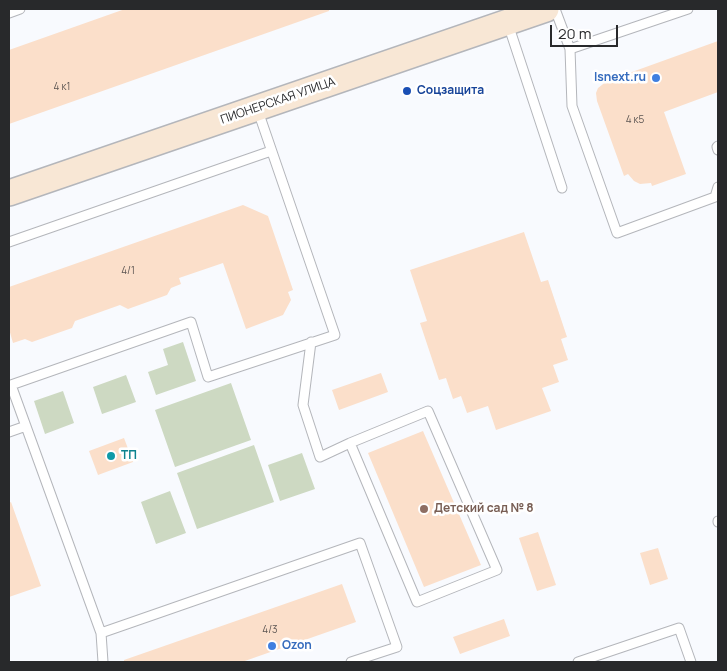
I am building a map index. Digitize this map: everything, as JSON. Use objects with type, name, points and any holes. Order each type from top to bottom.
[{"type":"main road","name":"ПИОНЕРСКАЯ УЛИЦА","points":[[9,193],[546,9]]},
{"type":"lane","points":[[9,12],[20,9]]},
{"type":"lane","points":[[555,9],[570,49],[572,106],[616,233],[715,197],[718,187]]},
{"type":"lane","points":[[570,49],[688,9]]},
{"type":"lane","points":[[508,22],[562,188]]},
{"type":"lane","points":[[103,662],[101,633],[10,385],[191,322],[208,377],[335,335],[257,108]]},
{"type":"lane","points":[[9,242],[272,152]]},
{"type":"lane","points":[[311,342],[303,405],[320,457],[350,443],[428,412],[497,570],[417,602],[350,443]]},
{"type":"lane","points":[[9,432],[26,426]]},
{"type":"lane","points":[[101,633],[360,543],[397,647],[351,662]]},
{"type":"lane","points":[[578,662],[679,628],[691,662]]},
{"type":"green space","points":[[183,342],[196,381],[156,395],[148,372],[168,365],[163,349]]},
{"type":"green space","points":[[126,375],[136,402],[102,414],[93,387]]},
{"type":"green space","points":[[231,383],[251,440],[175,467],[155,410]]},
{"type":"green space","points":[[63,391],[74,423],[45,434],[34,401]]},
{"type":"green space","points":[[254,445],[274,502],[197,529],[177,473]]},
{"type":"green space","points":[[302,453],[315,489],[280,501],[268,465]]},
{"type":"green space","points":[[170,491],[186,533],[156,544],[141,502]]},
{"type":"building","points":[[125,9],[329,9],[329,11],[9,124],[9,50]]},
{"type":"building","points":[[718,41],[718,92],[664,112],[686,174],[652,186],[651,183],[640,184],[634,181],[628,174],[624,176],[597,101],[596,93],[598,88],[607,81]]},
{"type":"building","points":[[243,205],[268,216],[293,290],[288,292],[291,300],[283,315],[246,329],[223,263],[179,278],[181,284],[171,288],[167,295],[128,309],[120,305],[75,321],[72,328],[32,342],[25,339],[13,343],[9,329],[9,287]]},
{"type":"building","points":[[524,232],[541,282],[548,280],[567,337],[561,339],[568,360],[553,365],[559,382],[542,388],[551,411],[496,430],[488,406],[467,413],[461,396],[453,399],[446,378],[439,380],[420,323],[427,321],[410,270]]},
{"type":"building","points":[[381,373],[388,392],[339,410],[332,390]]},
{"type":"building","name":"Детский сад № 8","points":[[423,431],[481,565],[424,587],[368,453]]},
{"type":"building","name":"ТП","points":[[124,438],[133,462],[98,475],[89,451]]},
{"type":"building","points":[[11,502],[41,586],[9,597],[9,503]]},
{"type":"building","points":[[538,532],[556,585],[537,591],[519,538]]},
{"type":"building","points":[[658,548],[668,579],[650,585],[640,553]]},
{"type":"building","points":[[342,584],[356,622],[242,662],[124,662],[124,660]]},
{"type":"building","points":[[504,619],[510,636],[460,654],[453,637]]},
{"type":"place","name":"Isnext.ru","points":[[656,78]]},
{"type":"place","name":"Соцзащита","points":[[407,91]]},
{"type":"place","name":"ТП","points":[[111,456]]},
{"type":"place","name":"Детский сад № 8","points":[[424,509]]},
{"type":"place","name":"Ozon","points":[[272,646]]}]
